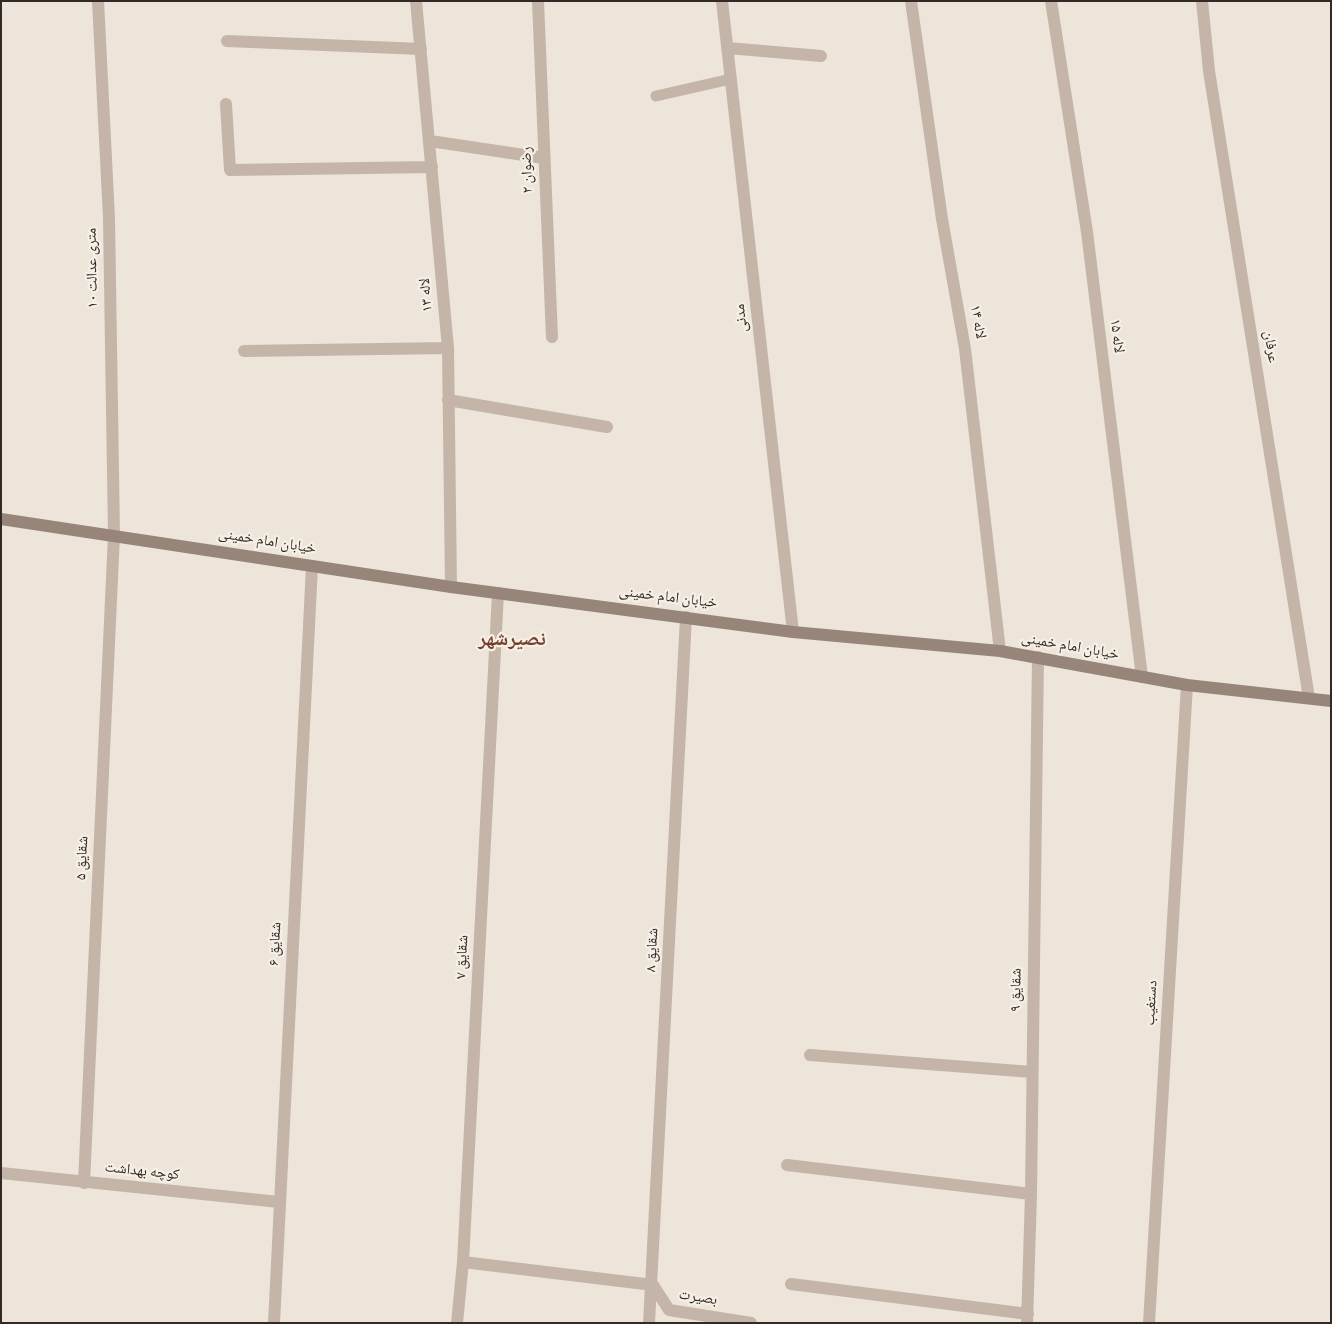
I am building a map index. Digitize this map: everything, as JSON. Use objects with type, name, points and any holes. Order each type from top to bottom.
[{"type":"main road","name":"خیابان امام خمینی","points":[[1,519],[451,587],[793,632],[1000,651],[1187,685],[1331,701]]},
{"type":"street","name":"۱۰ متری عدالت","points":[[98,1],[109,218],[114,535]]},
{"type":"street","name":"لاله ۱۳","points":[[416,1],[448,348],[451,587]]},
{"type":"street","name":"رضوان ۲","points":[[538,1],[552,337]]},
{"type":"street","name":"مدنی","points":[[722,1],[793,632]]},
{"type":"street","name":"لاله ۱۴","points":[[911,1],[942,219],[965,349],[1000,651]]},
{"type":"street","name":"لاله ۱۵","points":[[1051,1],[1087,232],[1142,677]]},
{"type":"street","name":"عرفان","points":[[1202,1],[1209,71],[1308,698]]},
{"type":"street","points":[[228,41],[421,49]]},
{"type":"street","points":[[728,48],[822,56]]},
{"type":"street","points":[[226,104],[230,170],[432,168]]},
{"type":"street","points":[[430,141],[544,158]]},
{"type":"street","points":[[244,351],[448,348]]},
{"type":"street","points":[[448,400],[607,426]]},
{"type":"street","name":"شقایق ۵","points":[[84,1183],[114,535]]},
{"type":"street","name":"شقایق ۶","points":[[274,1323],[312,566]]},
{"type":"street","name":"شقایق ۷","points":[[457,1323],[463,1262],[498,593]]},
{"type":"street","name":"شقایق ۸","points":[[649,1323],[653,1285],[686,617]]},
{"type":"street","name":"شقایق ۹","points":[[1027,1318],[1031,1194],[1038,657]]},
{"type":"street","name":"دستغیب","points":[[1149,1323],[1187,685]]},
{"type":"street","points":[[810,1055],[1032,1072]]},
{"type":"street","points":[[787,1164],[1031,1194]]},
{"type":"street","name":"کوچه بهداشت","points":[[1,1174],[279,1202]]},
{"type":"street","points":[[463,1262],[653,1285]]},
{"type":"street","points":[[790,1284],[1027,1318]]},
{"type":"street","name":"بصیرت","points":[[653,1285],[669,1310],[751,1323]]},
{"type":"lane","points":[[656,96],[731,79]]},
{"type":"district","name":"نصیرشهر","points":[[512,641]]}]
